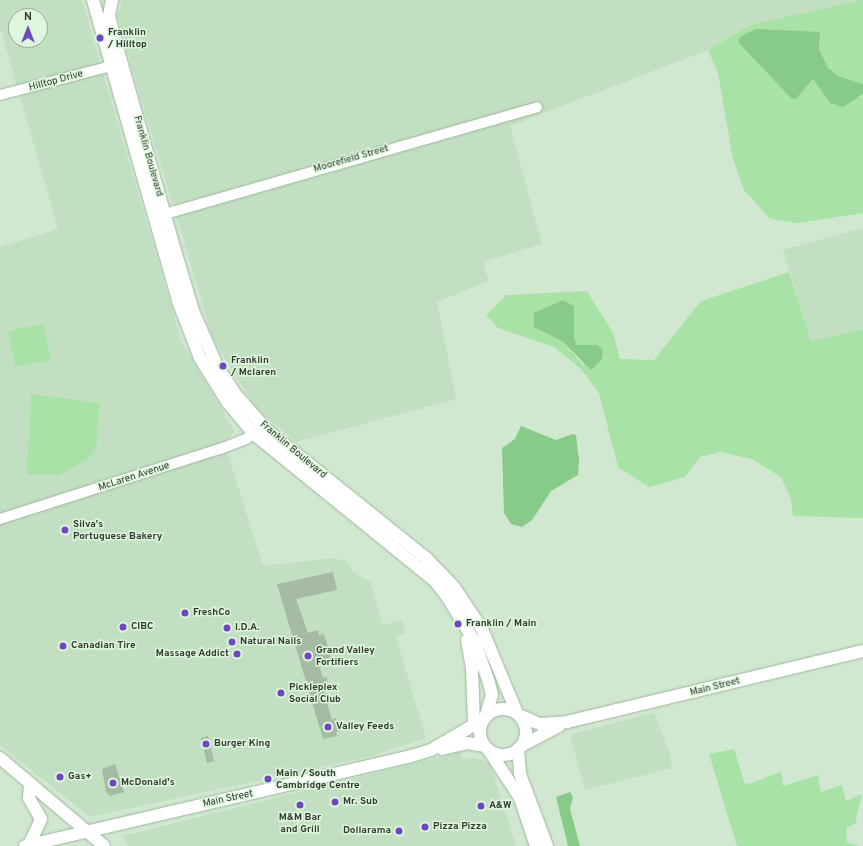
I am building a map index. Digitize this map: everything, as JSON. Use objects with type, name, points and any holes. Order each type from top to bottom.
[{"type":"main road","name":"Franklin Boulevard","points":[[93,0],[186,326],[212,381],[254,434],[435,581],[461,617],[475,642],[491,688],[481,720]]},
{"type":"main road","name":"Franklin Boulevard","points":[[112,0],[109,16],[115,40],[202,336],[236,395],[263,426],[426,558],[454,587],[482,629],[519,715]]},
{"type":"main road","points":[[461,617],[471,657],[481,720],[480,731],[486,748],[502,766],[520,798],[536,846]]},
{"type":"main road","name":"Main Street","points":[[519,715],[540,724],[567,722],[863,651]]},
{"type":"main road","points":[[481,720],[502,708],[519,715],[526,728],[520,748],[520,774],[547,846]]},
{"type":"main road","name":"Main Street","points":[[430,750],[481,720]]},
{"type":"main road","name":"Main Street","points":[[520,748],[567,722]]},
{"type":"main road","name":"Main Street","points":[[27,845],[87,833],[382,764],[430,750],[467,743],[486,748]]},
{"type":"main road","points":[[486,748],[506,755],[520,748]]},
{"type":"main road","points":[[0,758],[104,846]]},
{"type":"main road","points":[[27,845],[41,819],[28,798],[30,784]]},
{"type":"street","name":"Hilltop Drive","points":[[0,95],[111,66]]},
{"type":"street","name":"Moorefield Street","points":[[165,214],[537,107]]},
{"type":"street","name":"McLaren Avenue","points":[[0,519],[220,449],[254,434],[263,426]]},
{"type":"shaded area","points":[[0,0],[82,0],[181,341],[235,432],[224,442],[263,566],[333,558],[346,561],[354,573],[370,582],[383,625],[402,620],[405,633],[396,637],[426,738],[372,756],[90,817],[0,745],[0,247],[58,229],[0,27]]},
{"type":"shaded area","points":[[122,0],[863,0],[863,4],[708,50],[510,126],[542,244],[483,262],[489,281],[437,302],[456,399],[296,442],[256,408],[213,339],[124,41],[118,15]]},
{"type":"shaded area","points":[[863,0],[863,84],[837,76],[828,68],[819,49],[820,32],[738,42],[796,99],[813,79],[830,103],[861,97],[863,94],[863,213],[798,223],[770,219],[744,190],[733,159],[718,73],[708,50],[751,25]]},
{"type":"shaded area","points":[[756,29],[820,32],[819,49],[828,68],[838,76],[863,84],[863,94],[843,107],[830,103],[813,79],[796,99],[792,99],[738,42],[740,37]]},
{"type":"shaded area","points":[[863,228],[863,329],[811,341],[783,250]]},
{"type":"shaded area","points":[[789,272],[811,341],[863,329],[863,518],[793,516],[791,499],[781,477],[752,459],[720,452],[700,457],[685,477],[649,487],[618,467],[599,393],[581,369],[554,347],[498,328],[486,315],[506,295],[587,291],[613,333],[620,359],[654,360],[701,301]],"holes":[[[574,306],[574,337],[585,367],[562,341]]]},
{"type":"shaded area","points":[[563,300],[574,306],[574,337],[577,345],[597,345],[603,350],[602,359],[591,370],[562,341],[534,327],[534,313]]},
{"type":"shaded area","points":[[43,324],[51,360],[15,367],[8,331]]},
{"type":"shaded area","points":[[31,394],[100,403],[96,448],[88,459],[59,475],[27,474]]},
{"type":"shaded area","points":[[521,426],[556,440],[573,434],[576,435],[579,460],[578,475],[551,491],[532,520],[522,527],[511,524],[504,513],[502,448],[515,439]]},
{"type":"shaded area","points":[[654,712],[670,755],[672,768],[585,790],[570,735]]},
{"type":"shaded area","points":[[734,749],[745,785],[781,772],[783,786],[818,775],[821,792],[842,785],[846,801],[862,794],[855,824],[846,828],[847,842],[859,846],[737,846],[709,754]]},
{"type":"shaded area","points":[[460,752],[464,760],[473,758],[490,763],[516,846],[129,846],[122,836]]},
{"type":"shaded area","points":[[570,792],[573,797],[570,809],[580,846],[568,846],[556,797]]},
{"type":"building","name":"Grand Valley Fortifiers","points":[[333,572],[337,590],[296,599],[308,633],[318,630],[319,635],[324,634],[328,647],[333,646],[334,651],[329,652],[331,658],[318,662],[323,678],[327,677],[328,682],[322,684],[332,720],[336,718],[340,731],[336,732],[337,736],[323,739],[277,584]]},
{"type":"building","name":"Burger King","points":[[208,736],[214,761],[207,763],[201,738]]},
{"type":"building","name":"McDonald's","points":[[115,764],[124,792],[110,796],[106,792],[102,769]]},
{"type":"place","name":"Franklin / Hilltop","points":[[100,38]]},
{"type":"place","name":"Franklin / Mclaren","points":[[223,366]]},
{"type":"place","name":"Silva's Portuguese Bakery","points":[[65,530]]},
{"type":"place","name":"FreshCo","points":[[185,613]]},
{"type":"place","name":"Franklin / Main","points":[[458,624]]},
{"type":"place","name":"CIBC","points":[[123,627]]},
{"type":"place","name":"I.D.A.","points":[[227,628]]},
{"type":"place","name":"Natural Nails","points":[[232,642]]},
{"type":"place","name":"Canadian Tire","points":[[63,646]]},
{"type":"place","name":"Massage Addict","points":[[237,654]]},
{"type":"place","name":"Grand Valley Fortifiers","points":[[308,656]]},
{"type":"place","name":"Pickleplex Social Club","points":[[281,693]]},
{"type":"place","name":"Valley Feeds","points":[[328,727]]},
{"type":"place","name":"Burger King","points":[[206,744]]},
{"type":"place","name":"Gas+","points":[[60,777]]},
{"type":"place","name":"Main / South Cambridge Centre","points":[[268,779]]},
{"type":"place","name":"McDonald's","points":[[113,783]]},
{"type":"place","name":"Mr. Sub","points":[[335,802]]},
{"type":"place","name":"M&M Bar and Grill","points":[[300,805]]},
{"type":"place","name":"A&W","points":[[481,806]]},
{"type":"place","name":"Pizza Pizza","points":[[425,827]]},
{"type":"place","name":"Dollarama","points":[[399,831]]}]
